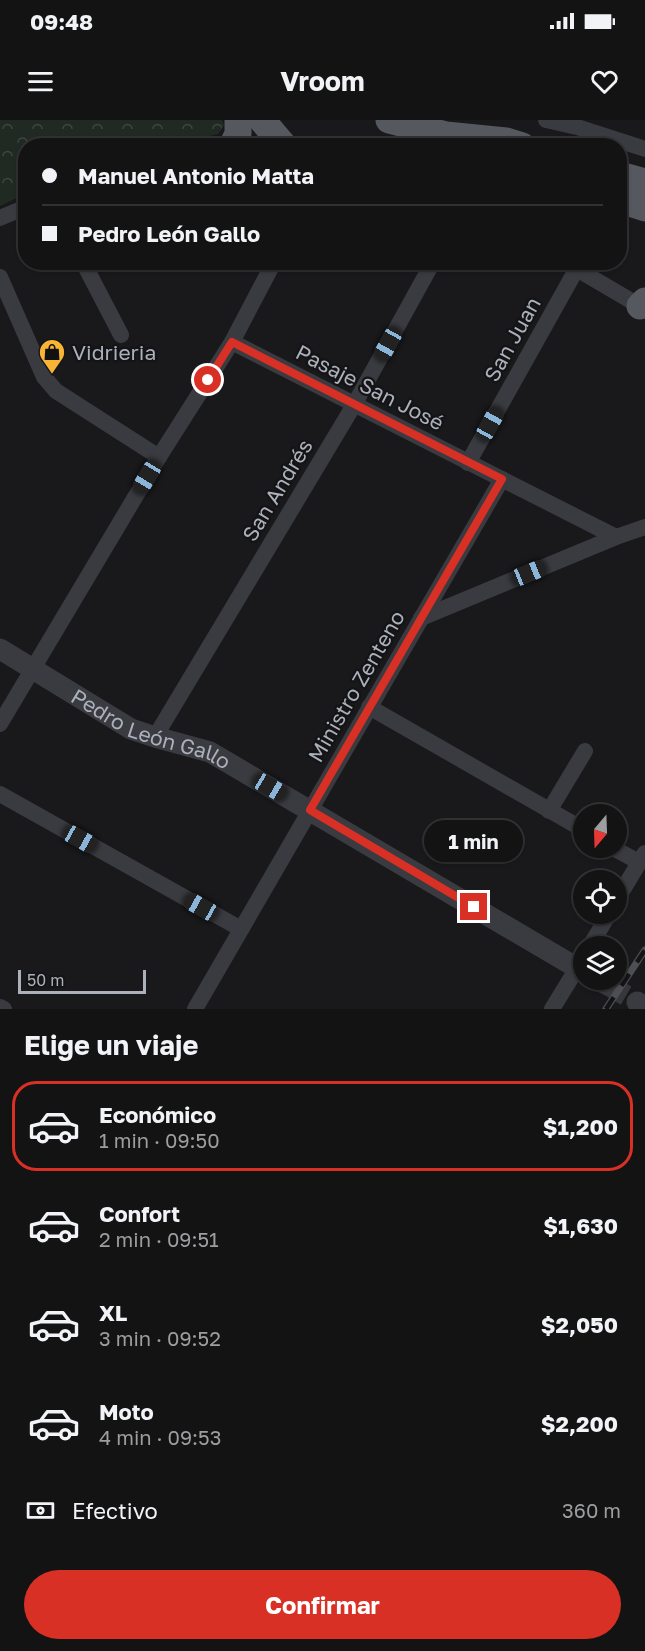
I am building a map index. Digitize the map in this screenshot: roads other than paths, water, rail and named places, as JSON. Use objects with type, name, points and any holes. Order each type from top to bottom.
[{"type":"main road","points":[[236,138],[238,120]]},
{"type":"main road","points":[[262,120],[277,138]]},
{"type":"main road","points":[[389,120],[450,138]]},
{"type":"main road","points":[[627,176],[645,180]]},
{"type":"main road","points":[[627,202],[645,208]]},
{"type":"street","points":[[546,120],[611,138]]},
{"type":"street","points":[[627,143],[645,149]]},
{"type":"street","points":[[0,218],[18,210]]},
{"type":"street","points":[[87,270],[121,335]]},
{"type":"street","points":[[0,724],[159,457],[232,342],[270,270]]},
{"type":"street","name":"San Andrés","points":[[155,737],[354,405],[429,270]]},
{"type":"street","name":"San Juan","points":[[468,463],[569,270]]},
{"type":"street","points":[[578,270],[643,305]]},
{"type":"street","points":[[0,277],[44,377],[56,391],[159,457]]},
{"type":"street","name":"Pasaje San José","points":[[232,342],[616,537]]},
{"type":"street","name":"Ministro Zenteno","points":[[195,1009],[502,479]]},
{"type":"street","points":[[421,618],[645,526]]},
{"type":"street","name":"Pedro León Gallo","points":[[0,649],[131,729],[210,752],[573,961]]},
{"type":"street","points":[[369,707],[573,824]]},
{"type":"street","points":[[549,811],[585,751]]},
{"type":"street","points":[[0,794],[241,929]]},
{"type":"street","points":[[627,853],[642,858],[627,883]]},
{"type":"street","points":[[552,1009],[573,978]]},
{"type":"street","points":[[0,1007],[4,1009]]},
{"type":"tunnel","points":[[617,990],[637,1002]]},
{"type":"railway","points":[[606,1009],[645,950]]},
{"type":"place","name":"Vidrieria","points":[[52,375]]}]
